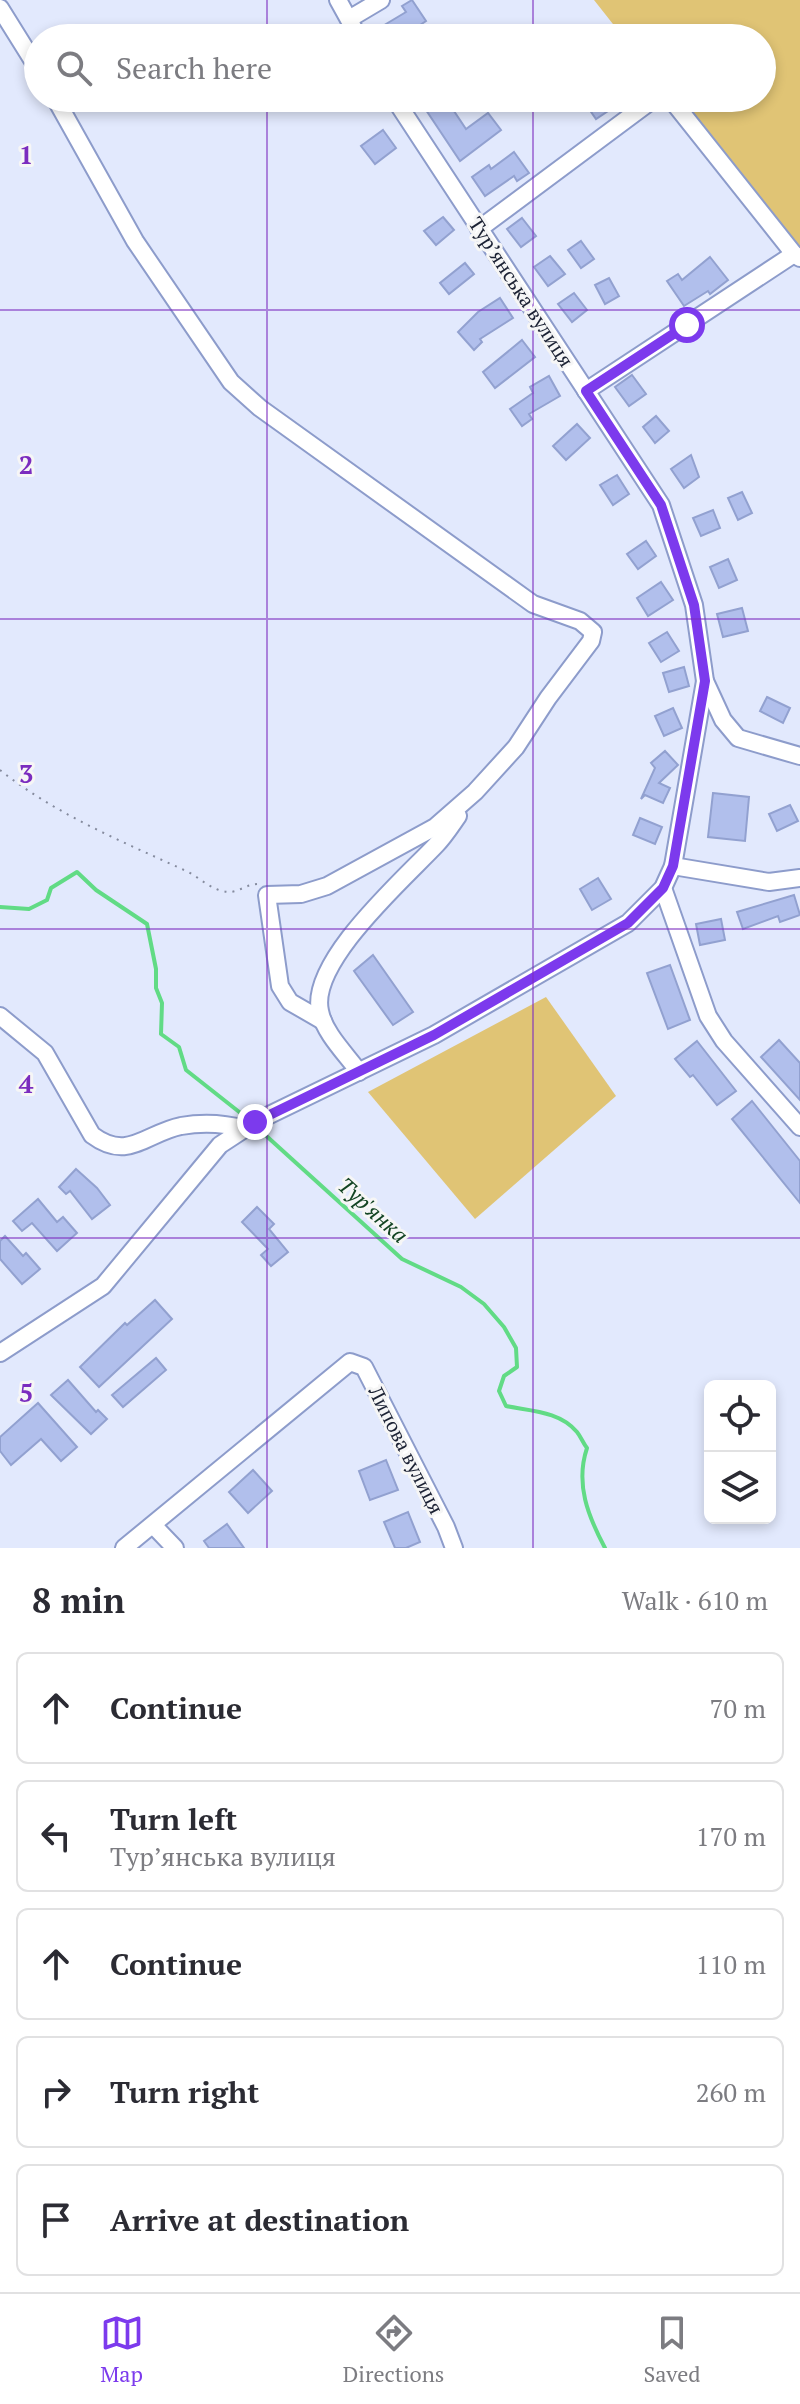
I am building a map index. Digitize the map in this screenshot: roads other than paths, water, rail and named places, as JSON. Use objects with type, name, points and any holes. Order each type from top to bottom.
[{"type":"street","points":[[338,0],[352,24]]},
{"type":"street","points":[[349,19],[381,0]]},
{"type":"street","points":[[0,8],[24,47]]},
{"type":"street","points":[[63,112],[135,241],[231,382],[260,408],[533,604],[580,621],[593,632],[591,641],[516,747],[475,792],[435,827],[327,886],[301,894],[267,895],[280,986],[290,1002],[323,1021],[359,1072]]},
{"type":"street","name":"Турʼянська вулиця","points":[[403,112],[661,505],[694,605],[705,681],[723,720],[738,738],[800,756]]},
{"type":"street","points":[[479,229],[636,112]]},
{"type":"street","points":[[586,391],[797,256],[681,112]]},
{"type":"street","points":[[0,1353],[103,1286],[220,1145],[245,1129],[434,1035],[628,923],[663,888],[673,866],[705,681]]},
{"type":"street","points":[[323,1021],[319,997],[323,978],[365,918],[439,842],[475,792]]},
{"type":"street","points":[[673,866],[769,882],[800,878]]},
{"type":"street","points":[[663,888],[708,1016],[724,1041],[800,1127]]},
{"type":"street","points":[[0,1016],[45,1053],[92,1135],[104,1144],[126,1148],[178,1127],[219,1122],[245,1129]]},
{"type":"street","name":"Липова вулиця","points":[[153,1525],[350,1362],[364,1367],[454,1548]]},
{"type":"street","points":[[124,1548],[153,1525],[175,1548]]},
{"type":"waterway","name":"Тур'янка","points":[[0,907],[29,909],[47,900],[51,888],[77,872],[96,890],[147,924],[156,969],[156,988],[162,1003],[161,1034],[179,1047],[186,1070],[243,1115]]},
{"type":"waterway","name":"Тур'янка","points":[[262,1132],[402,1259],[461,1287],[484,1304],[504,1327],[516,1348],[517,1367],[504,1376],[499,1391],[506,1406],[553,1416],[570,1425],[578,1434],[587,1448],[582,1474],[585,1500],[605,1548]]}]
